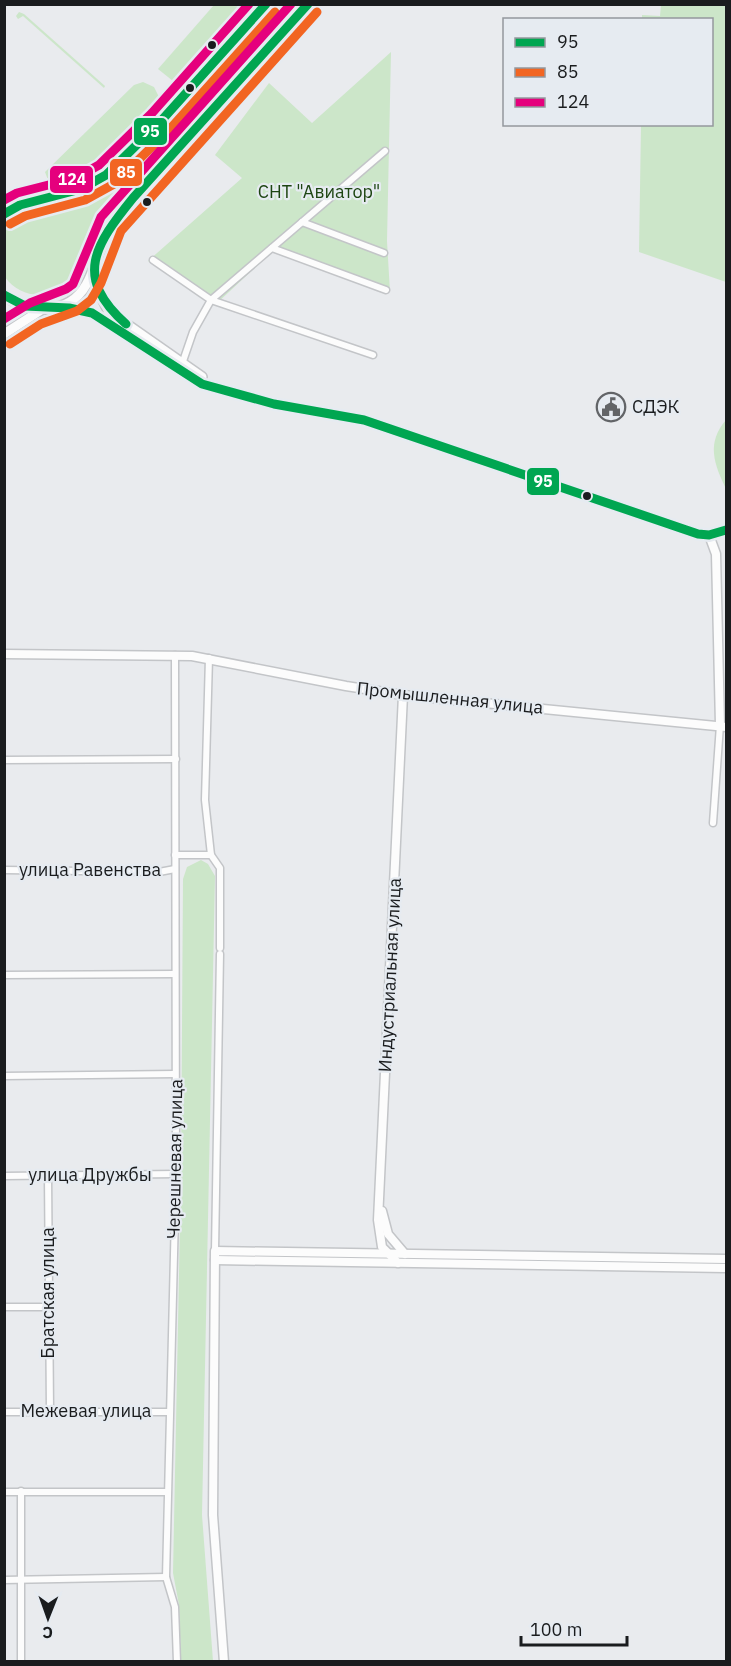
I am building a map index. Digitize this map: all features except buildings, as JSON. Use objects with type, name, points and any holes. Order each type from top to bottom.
[{"type":"main road","points":[[60,307],[75,298],[86,286],[100,243],[111,225],[308,4]]},
{"type":"main road","points":[[4,214],[20,204],[81,189],[106,175],[161,121],[265,6],[279,14],[285,30]]},
{"type":"main road","points":[[161,121],[178,125],[185,142]]},
{"type":"main road","points":[[94,267],[97,288],[105,307],[182,364],[230,394]]},
{"type":"main road","points":[[4,295],[15,304],[41,310],[78,307],[92,313],[202,384],[230,394],[364,420],[698,534],[709,535],[726,530]]},
{"type":"main road","points":[[4,334],[41,310]]},
{"type":"street","points":[[182,364],[193,332],[211,300],[385,152]]},
{"type":"street","points":[[302,222],[384,253]]},
{"type":"street","points":[[272,248],[386,290]]},
{"type":"street","points":[[153,260],[211,300],[373,355]]},
{"type":"street","points":[[709,535],[716,554],[723,726],[713,823]]},
{"type":"street","name":"Промышленная улица","points":[[4,654],[175,655],[209,658],[346,686],[403,695],[723,726]]},
{"type":"street","name":"Черешневая улица","points":[[175,655],[176,1174],[168,1412],[166,1577],[175,1607],[177,1662]]},
{"type":"street","points":[[209,658],[205,765],[211,855],[220,868],[213,1515],[224,1662]]},
{"type":"street","name":"Индустриальная улица","points":[[386,1254],[379,1237],[379,1178],[403,695]]},
{"type":"street","points":[[4,760],[176,759]]},
{"type":"street","points":[[175,855],[211,855]]},
{"type":"street","name":"улица Равенства","points":[[4,870],[159,872],[175,869]]},
{"type":"street","points":[[4,975],[175,974]]},
{"type":"street","points":[[4,1076],[176,1074]]},
{"type":"street","name":"улица Дружбы","points":[[4,1176],[176,1174]]},
{"type":"street","name":"Братская улица","points":[[48,1176],[50,1410]]},
{"type":"street","points":[[379,1178],[383,1220],[388,1234],[405,1254]]},
{"type":"street","points":[[386,1254],[398,1263]]},
{"type":"street","points":[[215,1255],[405,1254],[552,1261]]},
{"type":"street","points":[[215,1255],[398,1263],[726,1259]]},
{"type":"street","points":[[588,1261],[726,1268]]},
{"type":"street","points":[[4,1307],[48,1307]]},
{"type":"street","name":"Межевая улица","points":[[4,1412],[50,1410],[168,1412]]},
{"type":"street","points":[[21,1491],[21,1662]]},
{"type":"street","points":[[4,1492],[167,1492]]},
{"type":"street","points":[[4,1580],[166,1577]]},
{"type":"green space","points":[[214,5],[251,7],[178,85],[158,69]]},
{"type":"green space","points":[[274,5],[302,5],[117,206],[94,237],[78,271],[66,286],[48,294],[38,295],[12,285],[5,277],[5,229],[9,222],[21,214],[86,196],[108,183],[146,147]]},
{"type":"green space","points":[[661,5],[726,5],[726,282],[639,252],[641,126],[713,126],[713,18],[642,18],[642,15],[660,16]]},
{"type":"green space","points":[[19,12],[105,86],[104,88],[23,16],[18,19],[16,16]]},
{"type":"green space","name":"СНТ \"Авиатор\"","points":[[391,52],[387,241],[390,292],[274,250],[215,305],[148,261],[242,178],[215,155],[269,83],[312,123]]},
{"type":"green space","points":[[143,82],[154,87],[162,103],[124,140],[98,160],[67,175],[48,180],[45,172],[134,85]]},
{"type":"green space","points":[[726,420],[726,489],[715,462],[714,445]]},
{"type":"green space","points":[[201,860],[208,864],[215,876],[202,1515],[213,1661],[181,1662],[179,1605],[173,1573],[181,1175],[183,879],[187,867]]},
{"type":"transit line","name":"124","points":[[4,200],[17,193],[76,178],[99,165],[152,113],[249,4]]},
{"type":"transit line","name":"95","points":[[4,214],[20,205],[81,189],[106,175],[161,121],[266,4]]},
{"type":"transit line","name":"124","points":[[4,319],[30,303],[73,284],[101,217],[291,4]]},
{"type":"transit line","name":"95","points":[[126,324],[99,291],[95,276],[95,261],[108,231],[133,198],[308,4]]},
{"type":"transit line","name":"85","points":[[10,224],[25,216],[85,200],[114,184],[170,129],[275,12]]},
{"type":"transit line","name":"85","points":[[10,344],[41,324],[77,311],[91,300],[101,283],[121,231],[317,12]]},
{"type":"transit line","name":"95","points":[[4,295],[25,306],[69,308],[92,313],[202,384],[274,404],[364,420],[698,534],[709,535],[726,530]]},
{"type":"place","name":"СДЭК","points":[[611,407]]}]
